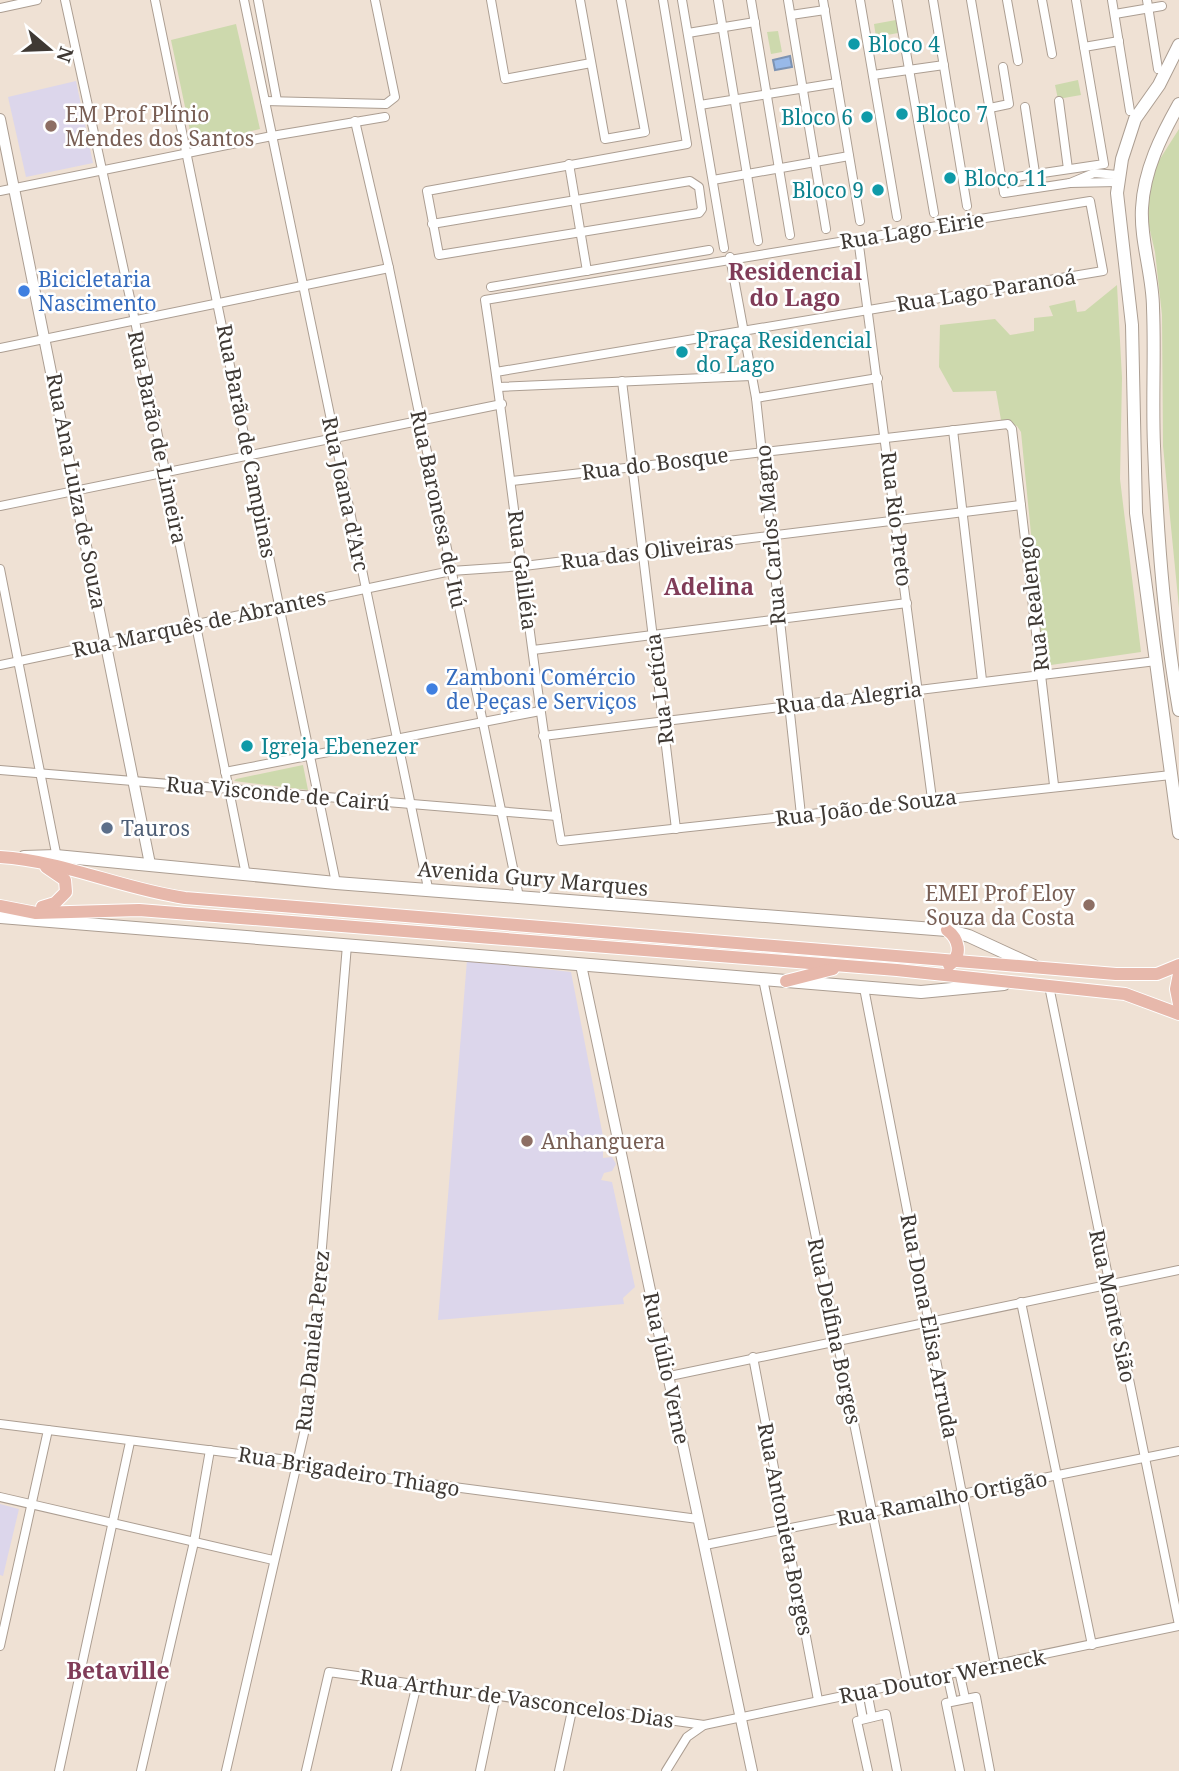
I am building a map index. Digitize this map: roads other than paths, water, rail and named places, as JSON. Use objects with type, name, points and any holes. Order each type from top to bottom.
[{"type":"main road","points":[[1177,51],[1135,119],[1118,179],[1118,216],[1132,325],[1136,513],[1179,833]]},
{"type":"main road","points":[[1179,104],[1161,136],[1145,184],[1142,210],[1152,281],[1154,446],[1172,667],[1179,710]]},
{"type":"main road","points":[[1125,257],[1132,268],[1136,286],[1144,288],[1152,281]]},
{"type":"main road","points":[[1156,661],[1165,659],[1172,667]]},
{"type":"main road","points":[[1162,702],[1174,732],[1179,734]]},
{"type":"main road","name":"Avenida Gury Marques","points":[[0,857],[150,864],[336,883],[947,930],[969,936],[1041,968]]},
{"type":"main road","points":[[15,858],[50,869],[65,880],[66,892],[55,903],[21,911]]},
{"type":"main road","name":"Avenida Gury Marques","points":[[57,860],[141,891],[185,898],[1041,968],[1146,974],[1167,972],[1179,965]]},
{"type":"main road","points":[[0,906],[41,917],[347,946],[864,988],[936,993],[1018,982]]},
{"type":"main road","points":[[0,917],[139,910],[897,970],[1125,994],[1179,1013]]},
{"type":"main road","points":[[897,970],[941,969],[954,961],[957,942],[947,930]]},
{"type":"main road","points":[[786,981],[841,966]]},
{"type":"main road","points":[[1179,974],[1176,989],[1179,1004]]},
{"type":"street","points":[[0,8],[37,0]]},
{"type":"street","name":"Rua Barão de Limeira","points":[[65,0],[135,321],[246,875]]},
{"type":"street","name":"Rua Barão de Campinas","points":[[155,0],[336,883]]},
{"type":"street","name":"Rua Joana d'Arc","points":[[244,0],[428,888]]},
{"type":"street","points":[[258,0],[277,101]]},
{"type":"street","points":[[265,101],[386,104],[395,97],[375,0]]},
{"type":"street","points":[[491,0],[505,79],[591,62]]},
{"type":"street","points":[[580,0],[605,139],[645,132],[621,0]]},
{"type":"street","points":[[432,224],[690,181],[699,187],[702,209],[695,215],[439,256],[432,224],[427,191],[687,144],[663,0]]},
{"type":"street","points":[[682,0],[724,248]]},
{"type":"street","points":[[718,0],[758,241]]},
{"type":"street","points":[[751,0],[790,235]]},
{"type":"street","points":[[788,0],[826,229]]},
{"type":"street","points":[[823,0],[860,221]]},
{"type":"street","points":[[860,0],[897,216]]},
{"type":"street","points":[[897,0],[934,213]]},
{"type":"street","points":[[933,0],[967,206]]},
{"type":"street","points":[[971,0],[1004,192],[1070,183],[1094,173],[1118,179]]},
{"type":"street","points":[[1007,0],[1018,61]]},
{"type":"street","points":[[1042,0],[1052,54]]},
{"type":"street","points":[[1002,179],[1104,164],[1076,0]]},
{"type":"street","points":[[1112,0],[1130,111]]},
{"type":"street","points":[[1115,14],[1148,4],[1162,6]]},
{"type":"street","points":[[1148,4],[1158,69]]},
{"type":"street","points":[[790,15],[825,10]]},
{"type":"street","points":[[688,33],[755,22]]},
{"type":"street","points":[[1084,47],[1119,41]]},
{"type":"street","points":[[873,75],[944,65]]},
{"type":"street","points":[[990,108],[1009,104],[1003,67]]},
{"type":"street","points":[[700,105],[837,83]]},
{"type":"street","points":[[1059,102],[1068,169]]},
{"type":"street","points":[[1025,107],[1037,186]]},
{"type":"street","points":[[0,191],[187,152],[385,117]]},
{"type":"street","name":"Rua Ana Luiza de Souza","points":[[0,119],[150,864]]},
{"type":"street","name":"Rua Baronesa de Itú","points":[[355,121],[389,268],[519,897]]},
{"type":"street","points":[[713,180],[849,156]]},
{"type":"street","points":[[569,164],[587,271]]},
{"type":"street","name":"Rua Lago Eirie","points":[[485,300],[730,257],[1090,201],[1103,271]]},
{"type":"street","name":"Rua Rio Preto","points":[[858,238],[932,799]]},
{"type":"street","points":[[491,287],[709,250]]},
{"type":"street","name":"Rua Carlos Magno","points":[[730,257],[757,398],[773,535],[778,620],[802,815]]},
{"type":"street","points":[[0,348],[389,268]]},
{"type":"street","name":"Rua Lago Paranoá","points":[[496,372],[1103,271]]},
{"type":"street","name":"Rua Galiléia","points":[[485,300],[524,566],[542,736],[561,841]]},
{"type":"street","points":[[499,387],[751,376]]},
{"type":"street","points":[[757,398],[878,378]]},
{"type":"street","name":"Rua Letícia","points":[[622,381],[676,829]]},
{"type":"street","points":[[0,506],[502,404]]},
{"type":"street","name":"Rua do Bosque","points":[[512,481],[763,450],[1008,424]]},
{"type":"street","name":"Rua Realengo","points":[[1008,424],[1012,429],[1054,785]]},
{"type":"street","points":[[953,430],[982,680]]},
{"type":"street","name":"Rua das Oliveiras","points":[[524,566],[1021,505]]},
{"type":"street","name":"Rua Marquês de Abrantes","points":[[0,665],[451,571],[524,566]]},
{"type":"street","points":[[0,569],[57,860],[65,880]]},
{"type":"street","points":[[533,650],[908,603]]},
{"type":"street","name":"Rua da Alegria","points":[[542,736],[982,680],[1156,661]]},
{"type":"street","points":[[225,772],[540,711]]},
{"type":"street","name":"Rua Visconde de Cairú","points":[[0,770],[557,816]]},
{"type":"street","name":"Rua João de Souza","points":[[561,841],[1054,785],[1171,775]]},
{"type":"street","name":"Rua Daniela Perez","points":[[226,1771],[308,1416],[347,946]]},
{"type":"street","name":"Rua Júlio Verne","points":[[581,965],[752,1771]]},
{"type":"street","name":"Rua Delfina Borges","points":[[763,979],[907,1682]]},
{"type":"street","name":"Rua Monte Sião","points":[[1049,986],[1179,1626]]},
{"type":"street","name":"Rua Dona Elisa Arruda","points":[[864,988],[995,1664]]},
{"type":"street","points":[[670,1376],[1179,1270]]},
{"type":"street","points":[[1021,1302],[1093,1645]]},
{"type":"street","name":"Rua Antonieta Borges","points":[[753,1357],[818,1700]]},
{"type":"street","name":"Rua Brigadeiro Thiago","points":[[0,1424],[296,1461],[354,1474],[698,1518]]},
{"type":"street","points":[[0,1646],[48,1430]]},
{"type":"street","points":[[59,1771],[130,1442]]},
{"type":"street","points":[[141,1771],[194,1542],[210,1450]]},
{"type":"street","name":"Rua Ramalho Ortigão","points":[[705,1545],[1179,1451]]},
{"type":"street","points":[[0,1497],[273,1560]]},
{"type":"street","name":"Rua Doutor Werneck","points":[[704,1725],[1179,1626]]},
{"type":"street","points":[[959,1671],[965,1698]]},
{"type":"street","name":"Rua Arthur de Vasconcelos Dias","points":[[306,1771],[329,1672],[704,1725]]},
{"type":"street","points":[[947,1674],[953,1701]]},
{"type":"street","points":[[396,1771],[417,1684]]},
{"type":"street","points":[[862,1691],[868,1718]]},
{"type":"street","points":[[480,1771],[496,1695]]},
{"type":"street","points":[[960,1771],[946,1703],[976,1697],[990,1771]]},
{"type":"street","points":[[559,1771],[573,1706]]},
{"type":"street","points":[[868,1771],[857,1721],[886,1714],[897,1771]]},
{"type":"street","points":[[666,1771],[687,1737],[704,1725]]},
{"type":"water","points":[[790,56],[792,67],[775,70],[773,60]]},
{"type":"place","name":"Bloco 4","points":[[854,44]]},
{"type":"place","name":"Bloco 7","points":[[902,114]]},
{"type":"place","name":"Bloco 6","points":[[867,117]]},
{"type":"place","name":"EM Prof Plínio Mendes dos Santos","points":[[51,126]]},
{"type":"place","name":"Bloco 11","points":[[950,178]]},
{"type":"place","name":"Bloco 9","points":[[878,190]]},
{"type":"place","name":"Bicicletaria Nascimento","points":[[24,291]]},
{"type":"place","name":"Praça Residencial do Lago","points":[[682,352]]},
{"type":"place","name":"Zamboni Comércio de Peças e Serviços","points":[[432,689]]},
{"type":"place","name":"Igreja Ebenezer","points":[[247,746]]},
{"type":"place","name":"Tauros","points":[[107,828]]},
{"type":"place","name":"EMEI Prof Eloy Souza da Costa","points":[[1089,905]]},
{"type":"place","name":"Anhanguera","points":[[527,1141]]},
{"type":"district","name":"Residencial do Lago","points":[[795,284]]},
{"type":"district","name":"Adelina","points":[[709,586]]},
{"type":"district","name":"Betaville","points":[[118,1670]]}]
